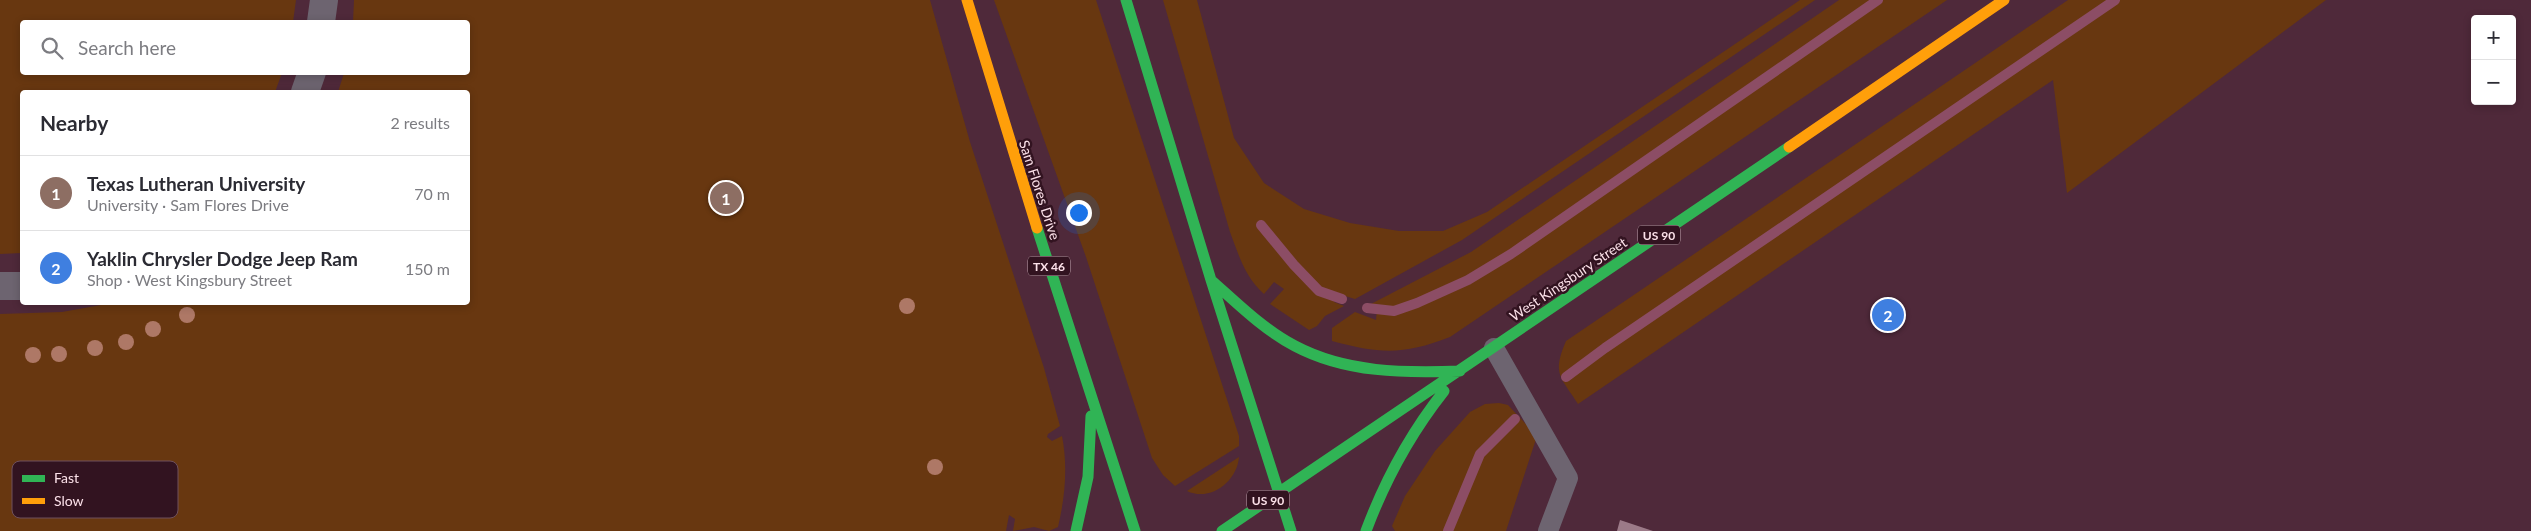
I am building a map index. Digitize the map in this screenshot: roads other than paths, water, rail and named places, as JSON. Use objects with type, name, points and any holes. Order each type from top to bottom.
[{"type":"main road","name":"Sam Flores Drive","points":[[967,0],[1015,161],[1135,531]]},
{"type":"main road","points":[[1126,0],[1210,280],[1291,531]]},
{"type":"main road","name":"West Kingsbury Street","points":[[1222,531],[1461,371],[2004,0]]},
{"type":"main road","points":[[1210,280],[1247,312],[1295,345],[1321,357],[1370,369],[1408,374],[1461,371]]},
{"type":"main road","points":[[1366,531],[1377,503],[1409,439],[1432,405],[1461,371]]},
{"type":"main road","points":[[1076,531],[1088,477],[1092,438],[1091,394]]},
{"type":"street","points":[[321,20],[324,0]]},
{"type":"street","points":[[306,90],[311,75]]},
{"type":"street","points":[[0,286],[20,286]]},
{"type":"lane","points":[[1494,348],[1568,478],[1548,531]]},
{"type":"waterway","points":[[1367,308],[1394,311],[1417,303],[1468,280],[1511,254],[1878,0]]},
{"type":"waterway","points":[[1566,377],[1605,348],[2115,0]]},
{"type":"waterway","points":[[1261,225],[1294,265],[1319,291],[1342,299]]},
{"type":"waterway","points":[[1448,531],[1480,454],[1515,419]]},
{"type":"place","name":"Texas Lutheran University","points":[[726,198]]},
{"type":"place","name":"Yaklin Chrysler Dodge Jeep Ram","points":[[1888,315]]}]
